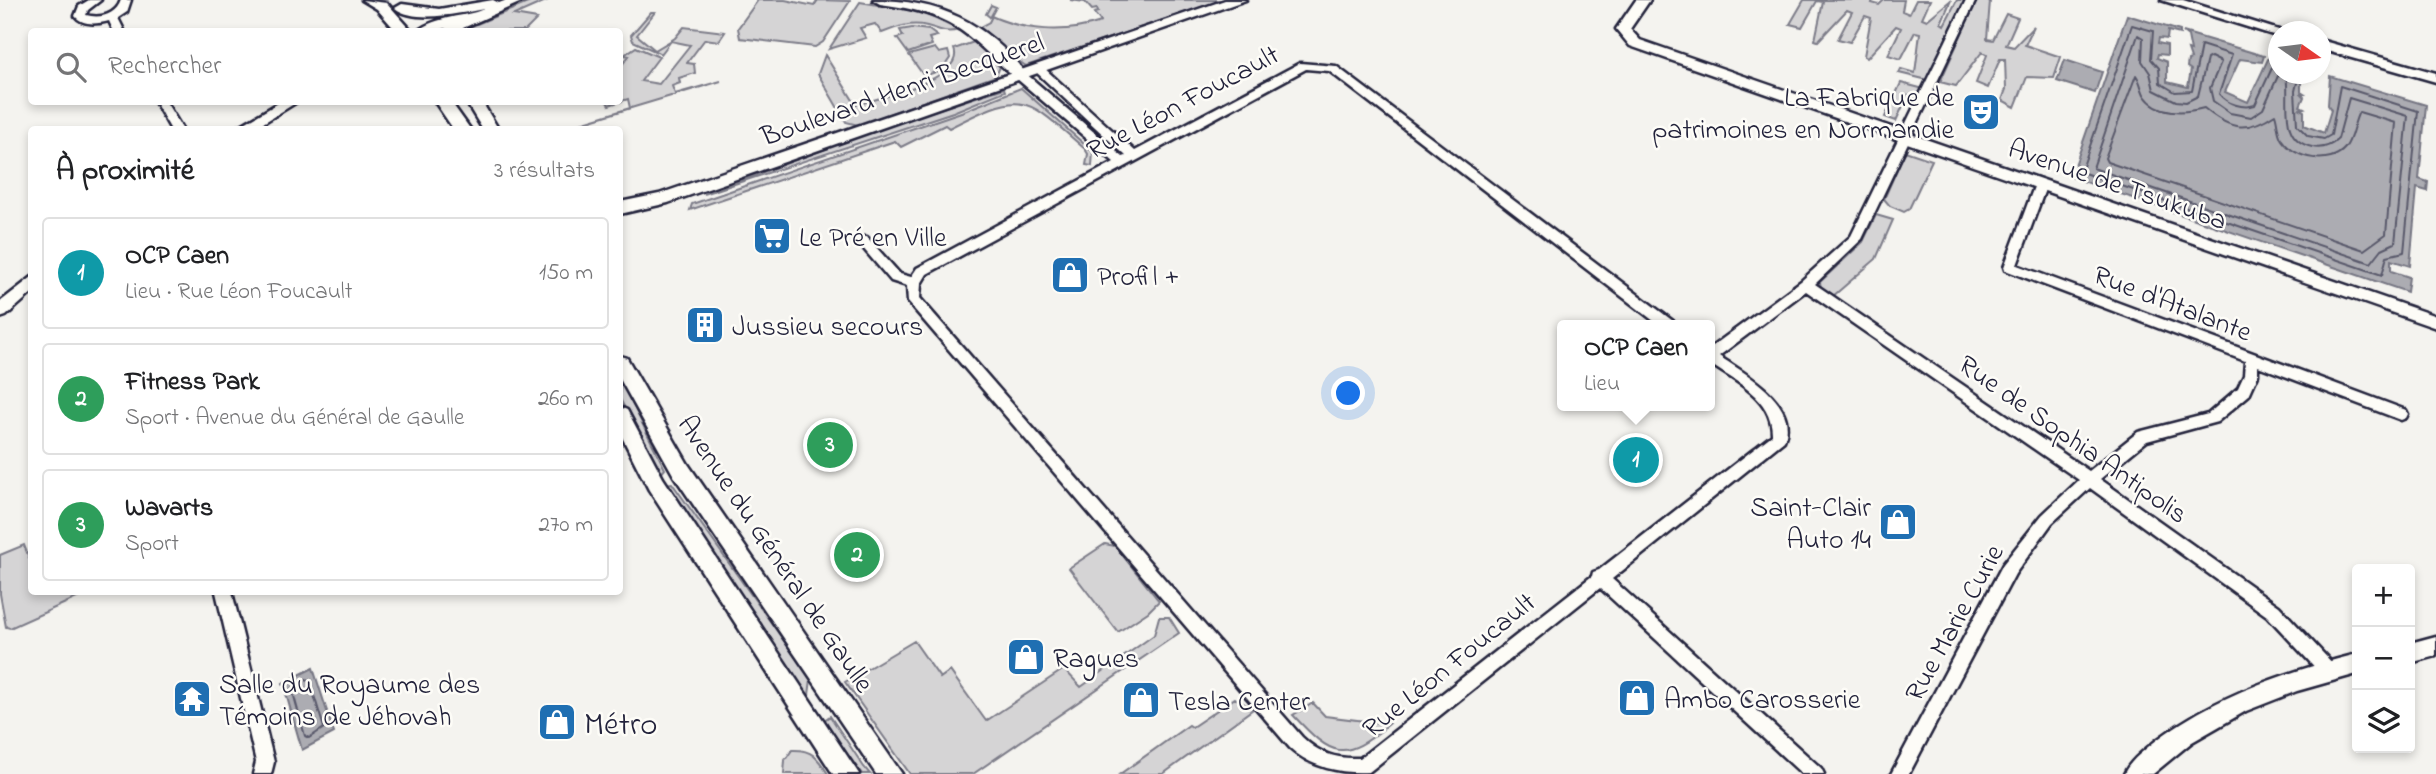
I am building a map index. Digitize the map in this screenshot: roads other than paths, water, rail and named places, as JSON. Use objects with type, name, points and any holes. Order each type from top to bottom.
[{"type":"main road","name":"Boulevard Henri Becquerel","points":[[662,199],[1239,0]]},
{"type":"main road","points":[[386,28],[371,10],[371,2],[382,6],[402,28]]},
{"type":"main road","points":[[398,4],[419,28]]},
{"type":"main road","points":[[445,105],[460,126]]},
{"type":"main road","points":[[476,105],[489,126]]},
{"type":"main road","points":[[623,207],[662,199]]},
{"type":"main road","points":[[623,219],[662,199]]},
{"type":"main road","name":"Avenue du Général de Gaulle","points":[[623,368],[681,470],[747,570],[890,774]]},
{"type":"main road","name":"Avenue du Général de Gaulle","points":[[623,421],[656,484],[847,774]]},
{"type":"main road","points":[[2415,652],[2436,646]]},
{"type":"main road","points":[[2136,774],[2185,734],[2222,711],[2277,688],[2352,665]]},
{"type":"street","points":[[96,0],[83,8],[80,16],[95,21],[112,17],[123,10],[126,0]]},
{"type":"street","points":[[451,28],[519,0]]},
{"type":"street","points":[[880,0],[934,10],[978,34],[1020,75],[1128,160]]},
{"type":"street","name":"Avenue de Tsukuba","points":[[1643,0],[1623,29],[1635,43],[2436,322]]},
{"type":"street","points":[[1715,352],[1806,284],[1856,239],[1971,0]]},
{"type":"street","points":[[2170,0],[2268,29]]},
{"type":"street","points":[[398,4],[439,13],[497,2]]},
{"type":"street","points":[[432,28],[497,2]]},
{"type":"street","points":[[112,17],[118,28]]},
{"type":"street","points":[[2331,47],[2436,78]]},
{"type":"street","name":"Rue Léon Foucault","points":[[1661,320],[1332,68],[1304,65],[922,271],[914,283],[914,299],[1314,761],[1341,769],[1363,766],[1779,437],[1780,420],[1770,402],[1715,360]]},
{"type":"street","points":[[1039,69],[1128,160]]},
{"type":"street","points":[[163,105],[175,126]]},
{"type":"street","points":[[247,126],[285,105]]},
{"type":"street","name":"Rue d'Atalante","points":[[2041,184],[2010,267],[2401,414]]},
{"type":"street","points":[[862,240],[896,278],[914,283]]},
{"type":"street","name":"Rue de Sophia Antipolis","points":[[1806,284],[2089,478],[2273,611],[2306,643],[2329,671]]},
{"type":"street","points":[[0,312],[28,287]]},
{"type":"street","name":"Rue Marie Curie","points":[[1900,774],[2009,569],[2048,519],[2089,478],[2143,436],[2212,418],[2244,391],[2251,375],[2252,358]]},
{"type":"street","points":[[1599,577],[1815,774]]},
{"type":"street","points":[[225,595],[265,762],[262,774]]},
{"type":"water","points":[[2127,15],[2180,31],[2180,34],[2168,31],[2167,39],[2159,38],[2158,43],[2167,45],[2167,55],[2158,54],[2157,58],[2167,62],[2167,82],[2188,87],[2191,70],[2187,67],[2188,60],[2191,59],[2188,50],[2191,51],[2188,36],[2183,32],[2264,56],[2262,62],[2240,59],[2225,92],[2248,102],[2268,59],[2268,84],[2301,84],[2301,92],[2304,94],[2301,94],[2304,97],[2300,106],[2304,108],[2300,109],[2304,111],[2304,125],[2324,133],[2331,110],[2328,105],[2331,76],[2426,105],[2419,179],[2428,182],[2427,191],[2417,188],[2410,266],[2391,260],[2391,271],[2409,277],[2407,292],[2071,177]]},
{"type":"water","points":[[2065,60],[2102,72],[2095,93],[2057,81]]},
{"type":"water","points":[[313,668],[334,733],[302,750],[283,683]]},
{"type":"place","name":"La Fabrique de patrimoines en Normandie","points":[[1981,112]]},
{"type":"place","name":"Le Pré en Ville","points":[[772,236]]},
{"type":"place","name":"Profil +","points":[[1070,275]]},
{"type":"place","name":"Jussieu secours","points":[[705,325]]},
{"type":"place","name":"Wavarts","points":[[830,445]]},
{"type":"place","name":"OCP Caen","points":[[1636,460]]},
{"type":"place","name":"Saint-Clair Auto 14","points":[[1898,522]]},
{"type":"place","name":"Fitness Park","points":[[857,555]]},
{"type":"place","name":"Ragues","points":[[1026,657]]},
{"type":"place","name":"Ambo Carosserie","points":[[1637,698]]},
{"type":"place","name":"Salle du Royaume des Témoins de Jéhovah","points":[[192,699]]},
{"type":"place","name":"Tesla Center","points":[[1141,700]]},
{"type":"place","name":"Métro","points":[[557,722]]}]
